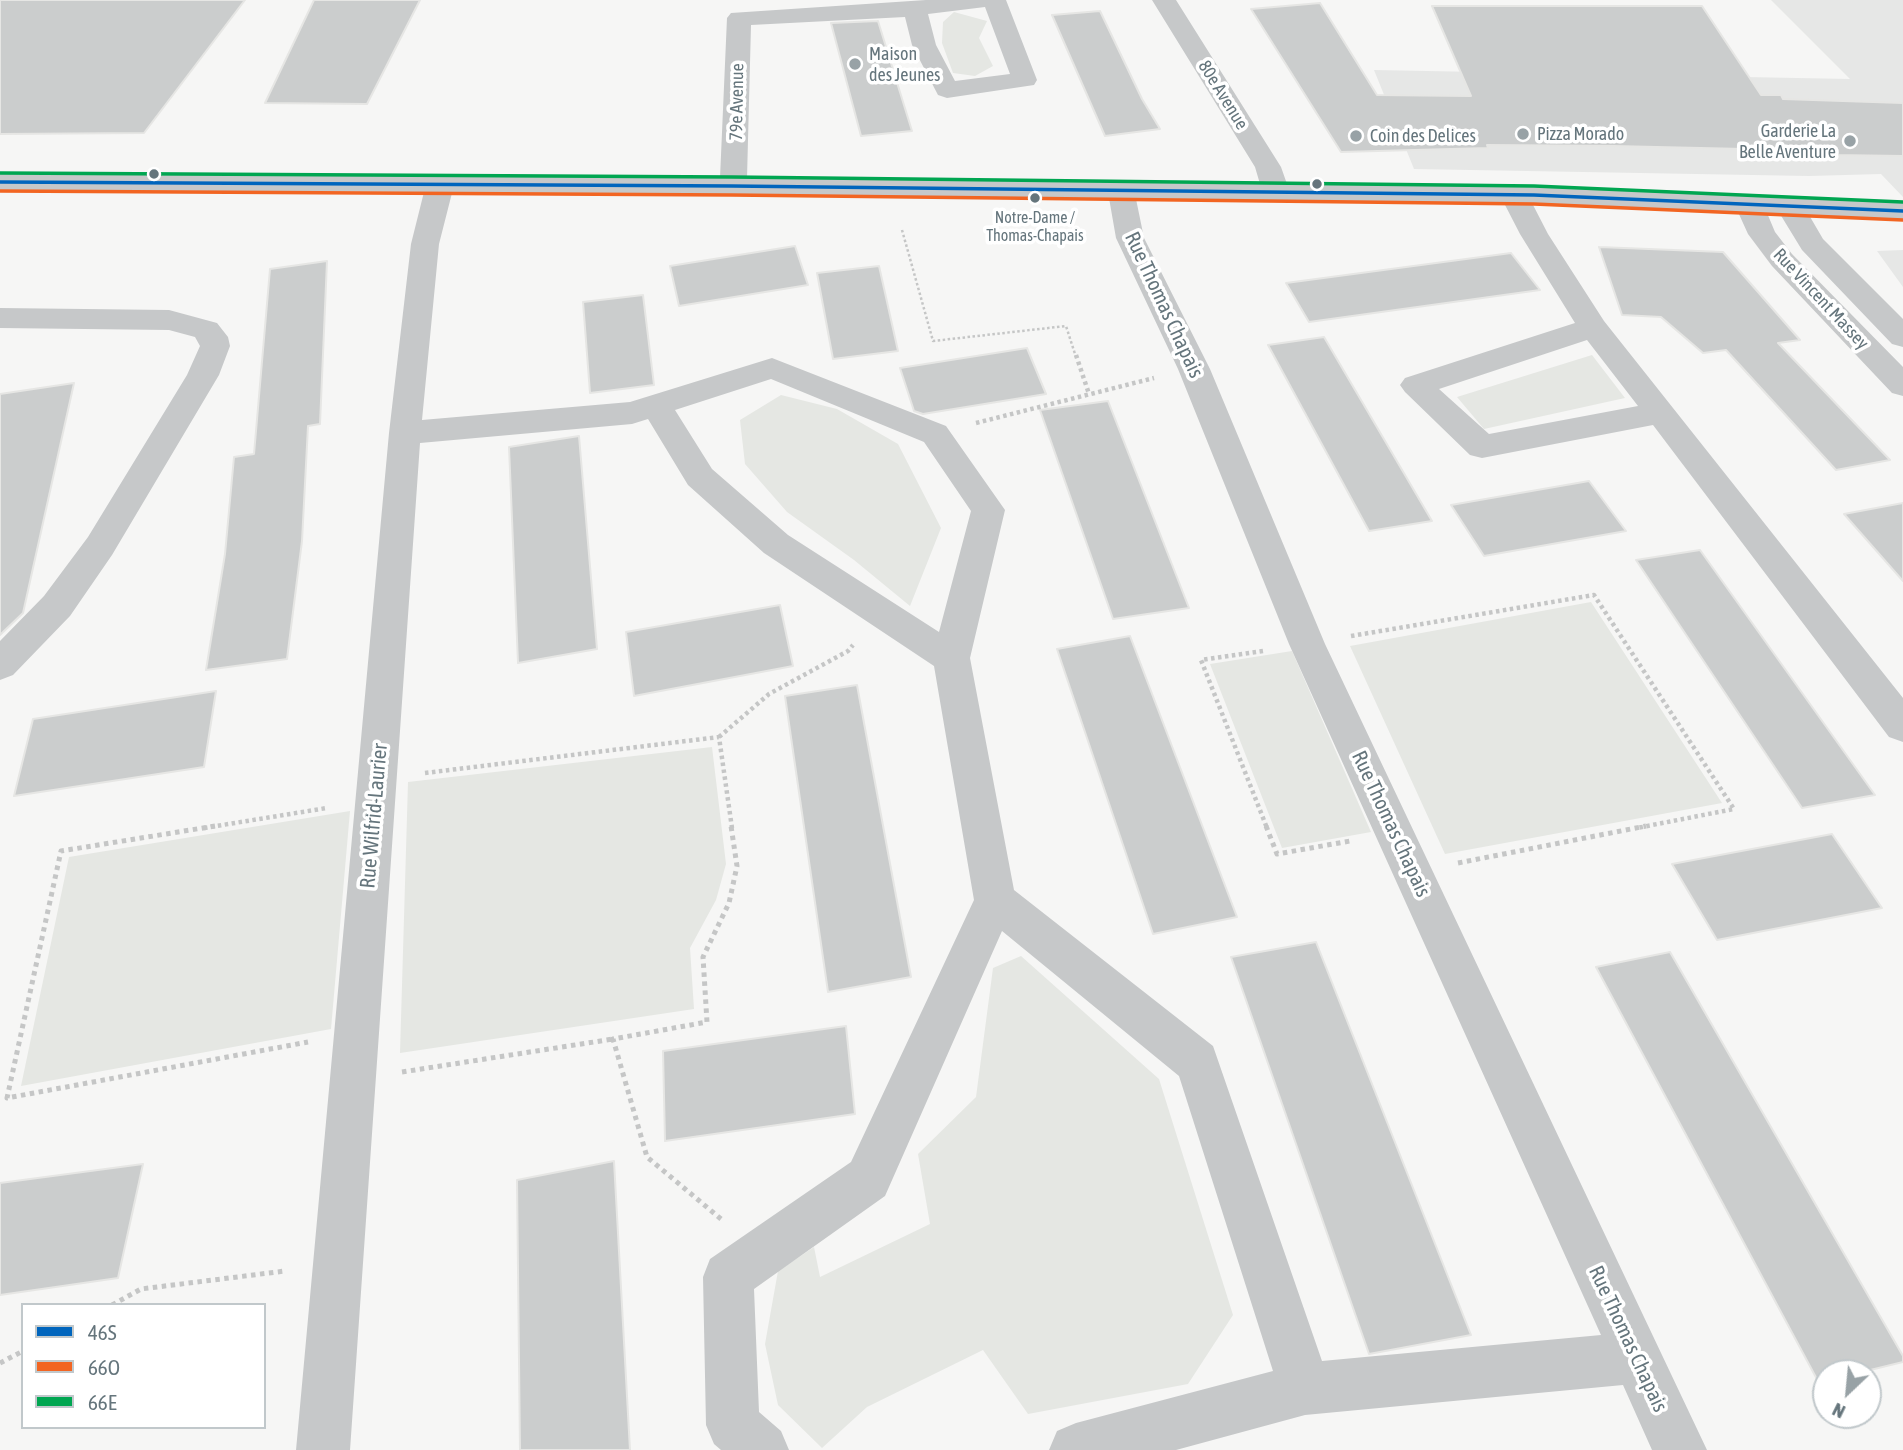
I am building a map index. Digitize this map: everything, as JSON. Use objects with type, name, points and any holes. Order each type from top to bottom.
[{"type":"street","points":[[983,0],[915,8],[924,45],[947,90],[1025,80],[994,0]]},
{"type":"street","name":"80e Avenue","points":[[1164,0],[1268,167],[1276,193]]},
{"type":"street","name":"79e Avenue","points":[[732,186],[736,157],[738,18],[915,8]]},
{"type":"street","points":[[0,182],[732,186],[1514,195],[1903,211]]},
{"type":"street","name":"Rue Wilfrid-Laurier","points":[[323,1450],[405,433],[425,244],[440,185]]},
{"type":"street","name":"Rue Thomas Chapais","points":[[1121,192],[1130,238],[1194,369],[1307,644],[1680,1450]]},
{"type":"street","points":[[1514,195],[1534,234],[1593,328],[1903,726]]},
{"type":"street","name":"Rue Vincent Massey","points":[[1749,205],[1772,248],[1903,386]]},
{"type":"street","name":"Rue Vincent Massey","points":[[1790,207],[1812,244],[1903,337]]},
{"type":"street","points":[[0,318],[169,320],[206,330],[213,337],[215,346],[203,375],[100,546],[57,606],[0,665]]},
{"type":"street","points":[[1593,328],[1416,385],[1482,447],[1661,413]]},
{"type":"street","points":[[405,433],[632,413],[772,368],[934,434],[988,510],[951,658],[995,900],[868,1179],[728,1277],[733,1425],[762,1450]]},
{"type":"street","points":[[655,405],[700,477],[776,544],[951,658]]},
{"type":"street","points":[[995,900],[1196,1062],[1305,1389]]},
{"type":"street","points":[[1076,1450],[1305,1389],[1637,1358]]},
{"type":"path","points":[[902,230],[933,341],[1066,326],[1089,394]]},
{"type":"path","points":[[934,434],[1194,369]]},
{"type":"path","points":[[1395,833],[1278,854],[1201,660],[1594,595],[1734,809],[1412,872]]},
{"type":"path","points":[[357,1033],[7,1098],[61,851],[376,789],[719,737],[769,694],[848,651],[881,613]]},
{"type":"path","points":[[353,1079],[707,1022],[703,957],[729,903],[737,866],[719,737]]},
{"type":"path","points":[[613,1039],[647,1157],[762,1252]]},
{"type":"path","points":[[116,1303],[141,1290],[338,1264]]},
{"type":"path","points":[[0,1363],[21,1352]]},
{"type":"shaded area","points":[[1771,0],[1903,0],[1903,197],[1881,174],[1809,176],[1414,169],[1374,70],[1850,79]]},
{"type":"shaded area","points":[[954,12],[987,21],[979,38],[993,66],[975,76],[953,73],[942,43],[943,22]]},
{"type":"shaded area","points":[[1903,250],[1903,287],[1877,251]]},
{"type":"shaded area","points":[[1592,355],[1625,398],[1484,429],[1457,397]]},
{"type":"shaded area","points":[[781,395],[837,409],[898,444],[941,528],[910,606],[854,560],[787,512],[745,464],[740,420]]},
{"type":"shaded area","points":[[1591,602],[1722,803],[1445,854],[1350,646]]},
{"type":"shaded area","points":[[1292,651],[1371,832],[1282,848],[1210,664]]},
{"type":"shaded area","points":[[712,747],[726,864],[716,900],[690,948],[694,1009],[400,1053],[408,782]]},
{"type":"shaded area","points":[[350,811],[331,1029],[21,1086],[69,857]]},
{"type":"shaded area","points":[[1021,956],[1159,1079],[1233,1315],[1188,1384],[1028,1414],[983,1350],[867,1407],[822,1448],[778,1405],[765,1344],[778,1271],[814,1247],[820,1277],[930,1224],[918,1154],[976,1097],[993,968]]},
{"type":"building","points":[[0,0],[245,0],[144,133],[0,134]]},
{"type":"building","points":[[314,0],[420,0],[367,104],[265,103]]},
{"type":"building","points":[[1320,3],[1377,95],[1471,96],[1432,6],[1702,6],[1761,95],[1781,95],[1783,99],[1903,103],[1903,156],[1833,155],[1831,151],[1487,145],[1488,148],[1341,152],[1251,9]]},
{"type":"building","points":[[1100,11],[1142,99],[1160,129],[1105,136],[1052,15]]},
{"type":"building","points":[[878,21],[912,131],[861,136],[831,23]]},
{"type":"building","points":[[795,246],[808,285],[679,306],[670,266]]},
{"type":"building","points":[[1599,247],[1723,252],[1800,340],[1778,343],[1890,460],[1836,470],[1726,350],[1703,353],[1661,317],[1622,315]]},
{"type":"building","points":[[1511,253],[1540,290],[1309,322],[1286,283]]},
{"type":"building","points":[[327,261],[320,424],[308,426],[302,541],[287,659],[206,670],[225,554],[234,457],[254,454],[270,269]]},
{"type":"building","points":[[879,266],[898,351],[833,359],[817,273]]},
{"type":"building","points":[[643,295],[654,385],[590,393],[583,302]]},
{"type":"building","points":[[1324,337],[1432,521],[1369,531],[1268,345]]},
{"type":"building","points":[[1027,348],[1046,394],[923,414],[914,411],[900,368]]},
{"type":"building","points":[[74,383],[23,613],[0,635],[0,394]]},
{"type":"building","points":[[1108,401],[1189,608],[1113,619],[1040,410]]},
{"type":"building","points":[[579,436],[597,649],[518,663],[509,447]]},
{"type":"building","points":[[1589,481],[1626,531],[1484,556],[1451,505]]},
{"type":"building","points":[[1903,503],[1903,581],[1844,514]]},
{"type":"building","points":[[1700,550],[1875,795],[1802,808],[1636,560]]},
{"type":"building","points":[[780,605],[793,666],[634,696],[626,632]]},
{"type":"building","points":[[1130,636],[1237,917],[1153,934],[1057,649]]},
{"type":"building","points":[[857,685],[911,977],[828,992],[785,696]]},
{"type":"building","points":[[216,691],[204,767],[14,796],[33,719]]},
{"type":"building","points":[[1832,834],[1882,908],[1717,940],[1672,864]]},
{"type":"building","points":[[1316,942],[1471,1335],[1369,1354],[1231,957]]},
{"type":"building","points":[[1670,952],[1903,1356],[1903,1362],[1882,1367],[1882,1359],[1812,1359],[1812,1370],[1596,967]]},
{"type":"building","points":[[846,1026],[855,1114],[665,1141],[663,1051]]},
{"type":"building","points":[[614,1161],[630,1450],[520,1450],[517,1180]]},
{"type":"building","points":[[143,1164],[118,1278],[0,1295],[0,1183]]},
{"type":"transit line","name":"66E","points":[[0,173],[732,177],[1534,186],[1903,202]]},
{"type":"transit line","name":"46S","points":[[0,182],[732,186],[1534,195],[1903,211]]},
{"type":"transit line","name":"66O","points":[[0,191],[732,195],[1534,204],[1903,220]]},
{"type":"place","name":"Maison des Jeunes","points":[[855,64]]},
{"type":"place","name":"Pizza Morado","points":[[1523,134]]},
{"type":"place","name":"Coin des Delices","points":[[1356,136]]},
{"type":"place","name":"Garderie La Belle Aventure","points":[[1850,141]]},
{"type":"place","name":"Notre-Dame / Thomas-Chapais","points":[[1035,198]]}]
